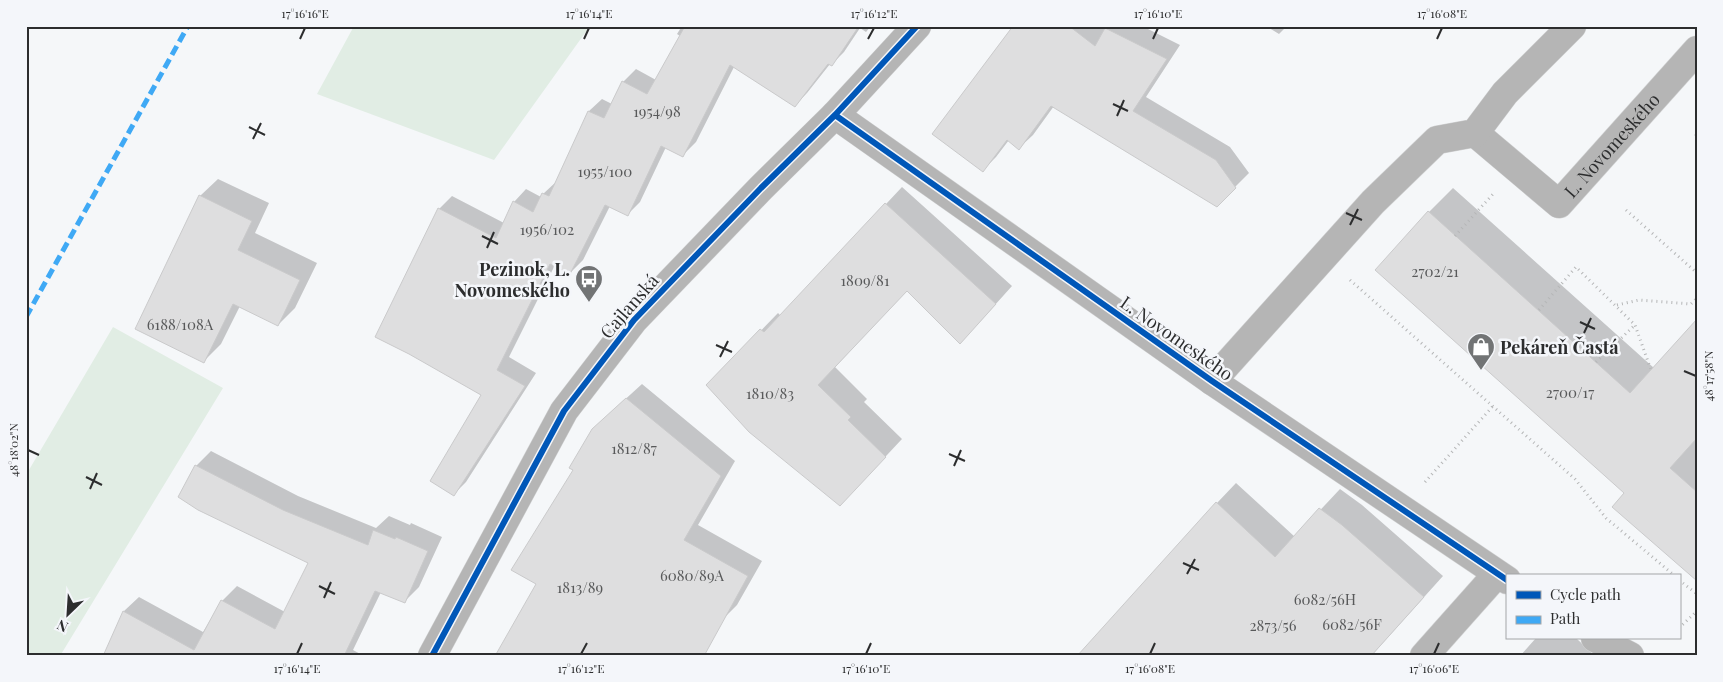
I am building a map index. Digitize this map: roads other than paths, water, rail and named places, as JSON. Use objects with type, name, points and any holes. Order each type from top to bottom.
[{"type":"street","name":"Cajlanská","points":[[432,656],[564,411],[634,320],[761,188],[835,115],[917,26]]},
{"type":"street","points":[[1475,133],[1505,93],[1572,26]]},
{"type":"street","name":"L. Novomeského","points":[[1212,381],[1373,202],[1437,140],[1475,133],[1558,204],[1697,50]]},
{"type":"street","name":"L. Novomeského","points":[[835,115],[1212,381],[1502,577],[1424,656]]},
{"type":"street","points":[[1599,640],[1630,656]]},
{"type":"place","name":"Pezinok, L. Novomeského","points":[[589,303]]},
{"type":"place","name":"Pekáreň Častá","points":[[1481,371]]}]
